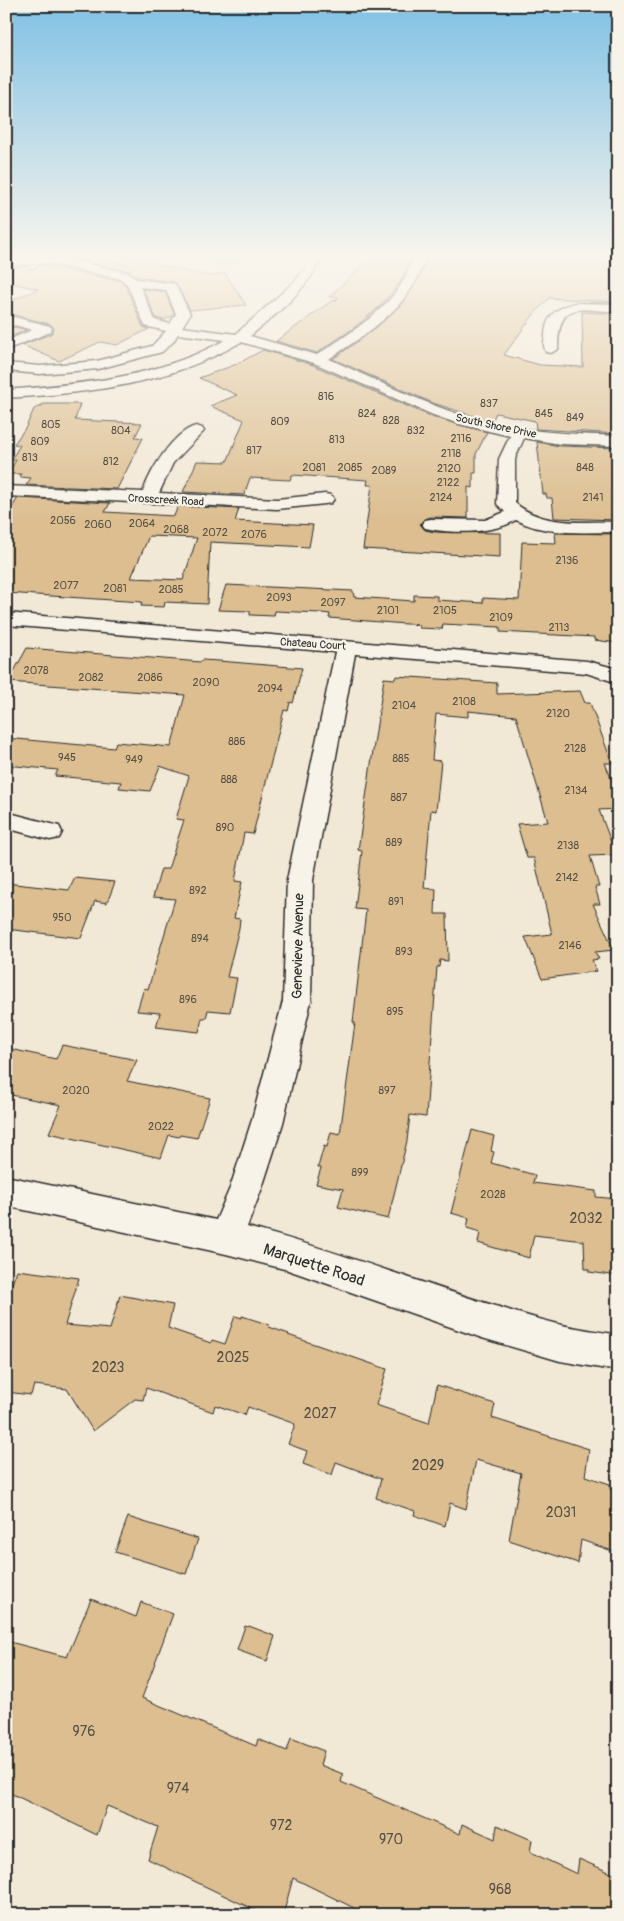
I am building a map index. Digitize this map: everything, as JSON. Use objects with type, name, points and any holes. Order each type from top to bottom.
[{"type":"street","points":[[6,367],[40,370],[98,365],[158,350],[163,344]]},
{"type":"street","points":[[6,394],[122,382],[170,369],[209,355],[229,344]]},
{"type":"street","name":"South Shore Drive","points":[[263,344],[318,360],[438,412],[464,421],[519,433],[560,439],[618,440]]},
{"type":"street","points":[[318,360],[340,344]]},
{"type":"street","points":[[550,349],[551,344]]},
{"type":"street","points":[[149,499],[157,474],[179,444],[196,430]]},
{"type":"street","points":[[519,433],[507,459],[506,504],[514,514],[528,521],[545,524],[618,527]]},
{"type":"street","name":"Crosscreek Road","points":[[6,491],[277,504],[325,499]]},
{"type":"street","points":[[431,524],[493,524],[504,522],[514,514]]},
{"type":"street","name":"Chateau Court","points":[[6,619],[587,667],[606,672],[618,678]]},
{"type":"street","name":"Genevieve Avenue","points":[[226,1238],[246,1188],[267,1123],[297,1001],[300,880],[346,647]]},
{"type":"street","points":[[6,820],[50,832]]},
{"type":"street","name":"Marquette Road","points":[[6,1191],[226,1238],[288,1254],[382,1288],[546,1339],[618,1353]]},
{"type":"building","points":[[26,344],[96,344],[59,361],[22,345]]},
{"type":"building","points":[[285,344],[331,344],[317,353]]},
{"type":"building","points":[[354,344],[512,344],[504,355],[540,365],[583,367],[583,344],[618,344],[618,434],[536,429],[535,421],[496,413],[492,421],[486,420],[433,403],[333,359]]},
{"type":"building","points":[[263,350],[313,365],[432,417],[487,432],[476,454],[476,473],[473,473],[473,488],[468,487],[468,518],[431,517],[424,519],[420,524],[425,530],[435,532],[500,533],[500,557],[363,549],[372,485],[367,485],[368,480],[292,475],[290,480],[250,478],[244,495],[183,492],[197,461],[227,462],[244,420],[210,406],[237,395],[199,378],[237,364]]},
{"type":"building","points":[[42,404],[80,404],[75,420],[142,423],[135,437],[143,438],[117,489],[26,485],[31,478],[20,477],[21,474],[8,474],[16,460],[11,460],[20,445],[14,444],[26,427],[34,409],[42,406]]},
{"type":"building","points":[[537,442],[560,446],[618,448],[618,520],[554,518],[552,498],[547,498],[546,494],[543,494]]},
{"type":"building","points":[[18,498],[110,503],[105,512],[174,516],[178,506],[239,509],[235,521],[313,525],[309,547],[210,542],[207,604],[165,602],[164,607],[141,606],[142,602],[6,593],[6,517]],"holes":[[[149,536],[197,538],[183,580],[131,578]]]},
{"type":"building","points":[[555,533],[618,534],[618,643],[594,640],[594,637],[500,632],[500,627],[443,624],[442,629],[419,628],[419,625],[329,618],[330,614],[321,613],[275,611],[274,616],[250,615],[250,611],[218,610],[226,585],[353,591],[354,597],[414,601],[414,595],[437,596],[437,600],[483,603],[483,598],[519,600],[522,542],[556,543]]},
{"type":"building","points":[[27,648],[302,668],[293,703],[290,702],[288,711],[284,710],[253,834],[244,833],[235,881],[242,882],[234,918],[240,919],[239,928],[227,977],[237,978],[230,1012],[208,1010],[206,1018],[202,1018],[199,1032],[156,1027],[160,1013],[137,1011],[144,988],[148,989],[175,899],[153,897],[161,869],[168,869],[184,820],[176,819],[189,776],[160,766],[150,791],[119,788],[121,782],[55,776],[58,770],[6,765],[6,738],[114,748],[116,742],[171,747],[185,695],[8,682]]},
{"type":"building","points":[[396,676],[497,683],[497,694],[580,691],[585,703],[590,703],[612,763],[605,763],[618,796],[618,809],[599,810],[616,855],[590,856],[599,887],[595,887],[600,904],[593,904],[614,950],[595,952],[599,959],[592,960],[597,971],[542,979],[525,937],[552,934],[534,858],[527,858],[517,824],[548,822],[516,716],[468,711],[468,717],[436,714],[432,760],[441,761],[436,811],[431,810],[424,888],[436,889],[435,914],[447,914],[448,961],[440,960],[439,967],[437,967],[426,1117],[410,1115],[407,1141],[388,1219],[338,1207],[343,1189],[316,1184],[321,1168],[318,1167],[324,1146],[327,1147],[331,1132],[340,1134],[355,1023],[353,1022],[366,910],[355,909],[362,851],[358,850],[384,678],[395,679]]},
{"type":"building","points":[[75,878],[115,882],[107,903],[95,901],[81,938],[6,929],[6,883],[69,890]]},
{"type":"building","points":[[62,1045],[137,1060],[127,1081],[210,1098],[197,1138],[169,1135],[161,1158],[49,1133],[61,1105],[6,1094],[6,1048],[56,1059]]},
{"type":"building","points":[[472,1130],[494,1136],[491,1151],[494,1152],[491,1163],[535,1175],[533,1183],[596,1191],[596,1197],[618,1199],[618,1276],[589,1272],[589,1269],[585,1269],[584,1241],[534,1235],[529,1258],[478,1243],[480,1232],[467,1228],[469,1218],[451,1213]]},
{"type":"building","points":[[17,1270],[79,1278],[65,1325],[110,1329],[120,1295],[173,1305],[168,1328],[211,1343],[212,1340],[225,1344],[235,1316],[242,1318],[242,1316],[270,1325],[269,1327],[288,1335],[387,1369],[376,1405],[429,1423],[437,1385],[495,1404],[492,1418],[589,1449],[585,1476],[610,1484],[610,1489],[618,1490],[618,1553],[581,1540],[578,1563],[509,1540],[521,1473],[476,1460],[466,1509],[450,1503],[445,1526],[414,1515],[415,1511],[376,1498],[381,1479],[336,1462],[332,1475],[303,1464],[307,1451],[288,1444],[295,1424],[248,1407],[245,1415],[215,1405],[213,1412],[146,1388],[143,1400],[135,1399],[93,1431],[67,1389],[34,1385],[31,1395],[6,1392],[6,1300]]},
{"type":"building","points":[[128,1517],[198,1539],[186,1574],[115,1552]]},
{"type":"building","points":[[91,1599],[136,1617],[141,1602],[173,1614],[142,1698],[256,1746],[258,1739],[287,1751],[291,1738],[324,1751],[320,1765],[343,1774],[341,1782],[460,1834],[462,1824],[495,1839],[497,1825],[532,1840],[530,1852],[577,1874],[579,1859],[618,1876],[618,1915],[353,1915],[354,1908],[293,1878],[283,1915],[265,1915],[148,1859],[158,1827],[107,1806],[97,1835],[6,1791],[6,1641],[67,1657]]},
{"type":"building","points":[[245,1626],[275,1636],[267,1661],[237,1650]]}]
